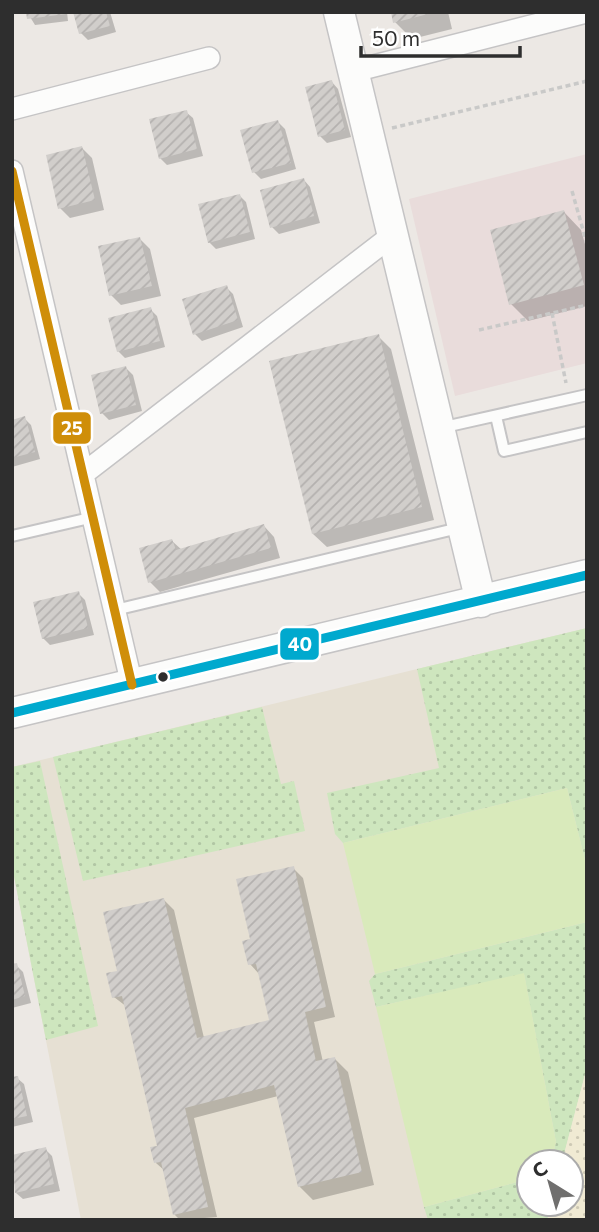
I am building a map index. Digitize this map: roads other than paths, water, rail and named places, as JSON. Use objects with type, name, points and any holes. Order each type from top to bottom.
[{"type":"street","points":[[339,12],[481,602]]},
{"type":"street","points":[[354,71],[586,12]]},
{"type":"street","points":[[12,109],[209,58]]},
{"type":"street","points":[[12,172],[132,684]]},
{"type":"street","points":[[83,474],[394,234]]},
{"type":"street","points":[[12,713],[587,575]]},
{"type":"lane","points":[[440,428],[587,395]]},
{"type":"lane","points":[[496,416],[504,451],[587,432]]},
{"type":"lane","points":[[12,536],[94,517]]},
{"type":"lane","points":[[115,610],[463,527]]}]
